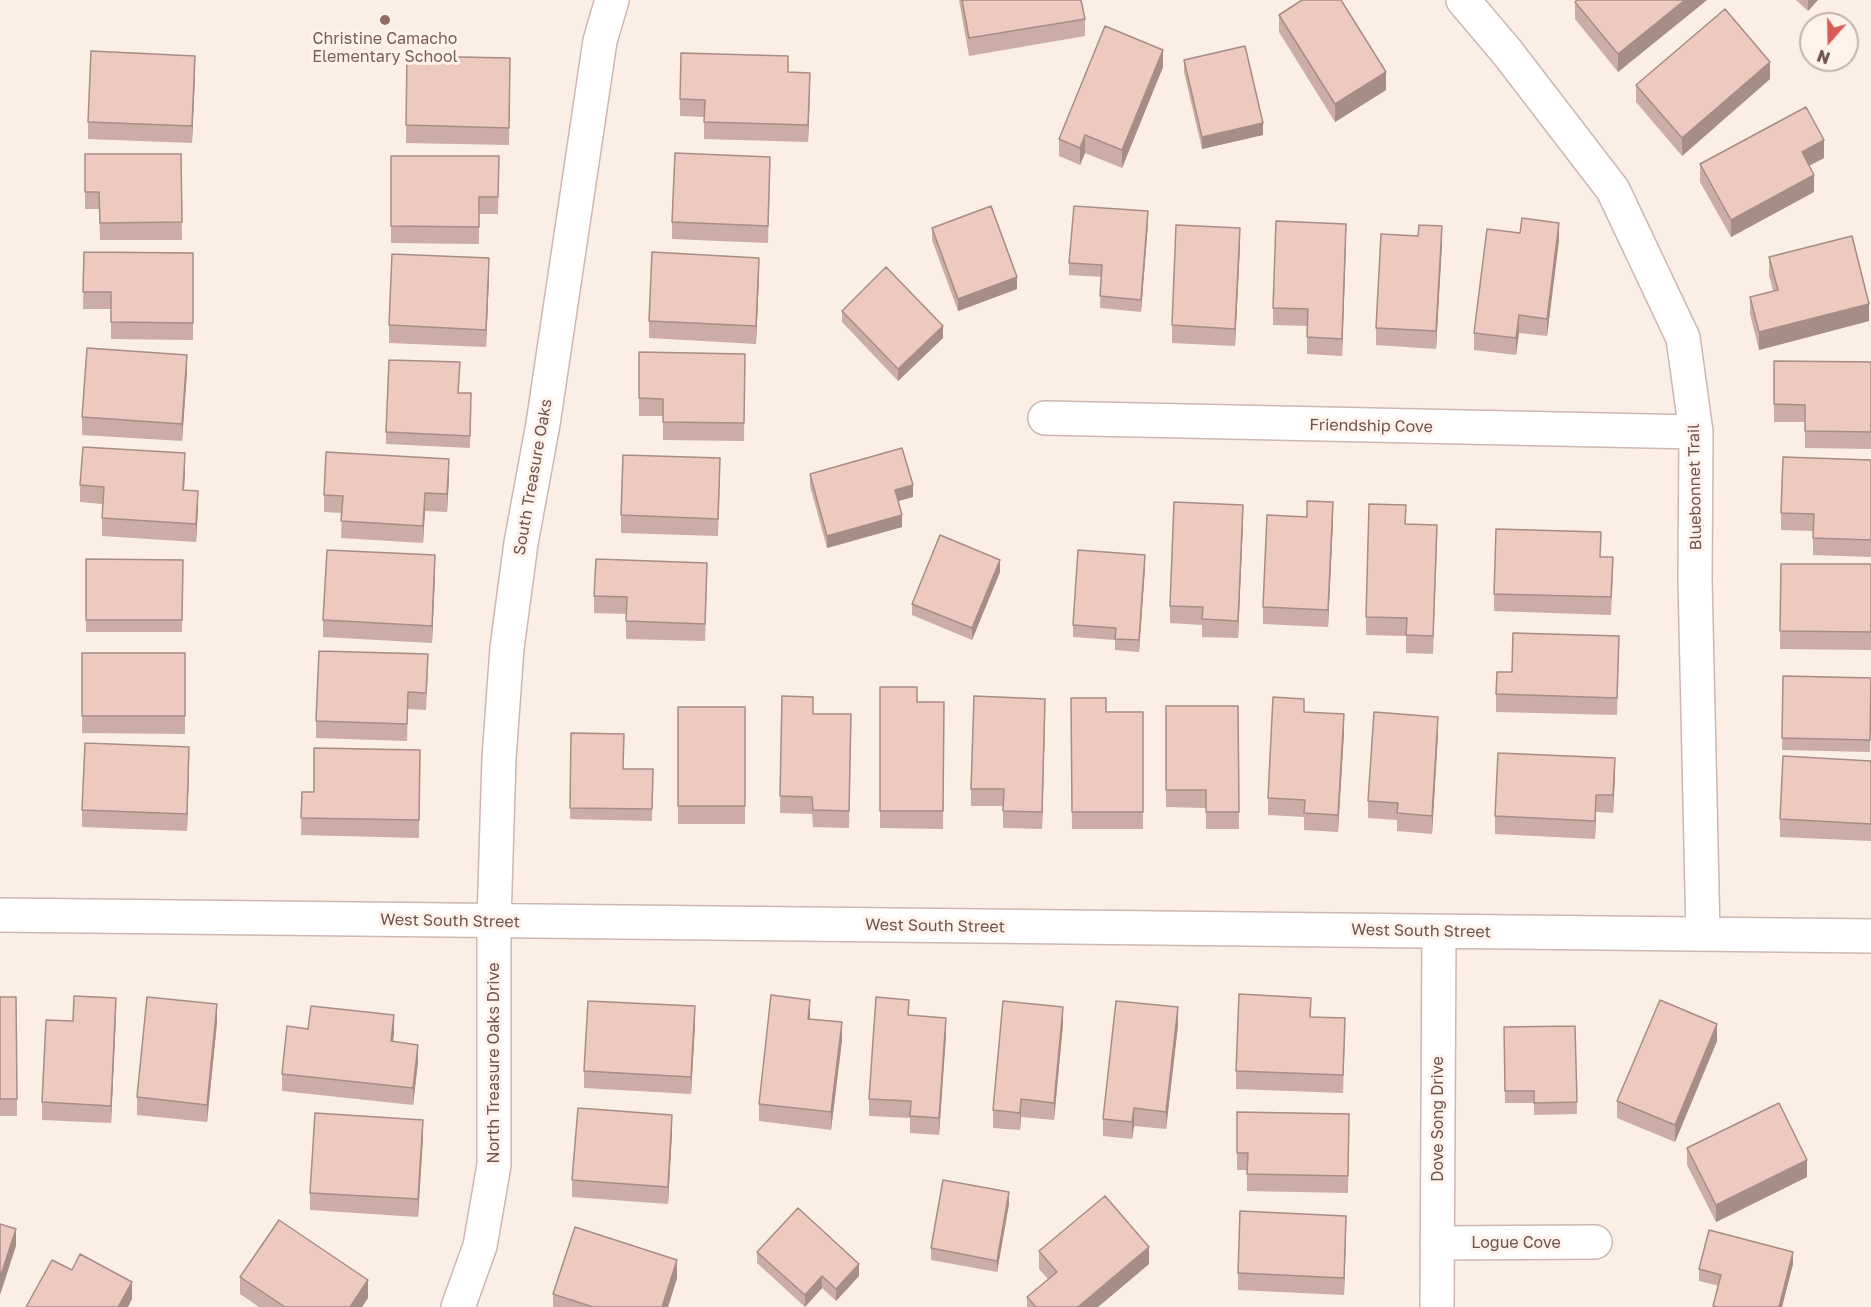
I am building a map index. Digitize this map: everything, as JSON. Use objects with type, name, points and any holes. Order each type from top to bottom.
[{"type":"street","name":"South Treasure Oaks","points":[[494,921],[499,758],[507,648],[521,543],[543,424],[601,35],[612,0]]},
{"type":"street","name":"Bluebonnet Trail","points":[[1464,0],[1613,190],[1683,338],[1696,432],[1695,579],[1703,934]]},
{"type":"street","name":"Friendship Cove","points":[[1046,418],[1696,432]]},
{"type":"street","name":"West South Street","points":[[0,915],[1871,936]]},
{"type":"street","name":"North Treasure Oaks Drive","points":[[458,1307],[480,1246],[494,1165],[494,921]]},
{"type":"street","name":"Dove Song Drive","points":[[1437,1307],[1439,932]]},
{"type":"street","name":"Logue Cove","points":[[1437,1243],[1595,1242]]},
{"type":"building","points":[[962,0],[1081,0],[1085,19],[969,38]]},
{"type":"building","points":[[1302,0],[1341,0],[1386,72],[1335,104],[1279,15]]},
{"type":"building","points":[[1577,0],[1685,0],[1618,54],[1575,2]]},
{"type":"building","points":[[1725,9],[1770,62],[1682,138],[1636,85]]},
{"type":"building","points":[[1105,26],[1163,50],[1122,150],[1085,135],[1080,148],[1059,139]]},
{"type":"building","points":[[1245,46],[1263,123],[1202,137],[1184,60]]},
{"type":"building","points":[[91,51],[195,56],[192,126],[88,122]]},
{"type":"building","points":[[681,53],[788,56],[788,72],[810,73],[808,125],[704,122],[705,100],[680,99]]},
{"type":"building","points":[[407,56],[510,58],[509,128],[406,125]]},
{"type":"building","points":[[1806,107],[1824,140],[1802,152],[1814,175],[1731,220],[1700,164]]},
{"type":"building","points":[[675,153],[770,157],[768,226],[672,222]]},
{"type":"building","points":[[85,154],[181,154],[182,222],[100,223],[99,192],[85,192]]},
{"type":"building","points":[[391,156],[499,156],[498,197],[479,197],[479,227],[391,226]]},
{"type":"building","points":[[991,206],[1017,277],[958,299],[932,228]]},
{"type":"building","points":[[1074,206],[1148,211],[1141,300],[1100,296],[1102,265],[1069,263]]},
{"type":"building","points":[[1522,218],[1559,223],[1547,319],[1519,315],[1516,338],[1474,333],[1487,229],[1520,233]]},
{"type":"building","points":[[1276,221],[1346,224],[1342,339],[1307,337],[1308,309],[1273,308]]},
{"type":"building","points":[[1176,225],[1240,228],[1235,329],[1172,325]]},
{"type":"building","points":[[1419,225],[1442,226],[1436,331],[1376,328],[1381,234],[1418,236]]},
{"type":"building","points":[[1852,236],[1869,304],[1759,332],[1750,297],[1778,290],[1769,257]]},
{"type":"building","points":[[84,252],[193,253],[193,323],[111,322],[111,292],[83,292]]},
{"type":"building","points":[[652,252],[759,258],[756,326],[649,321]]},
{"type":"building","points":[[392,254],[489,258],[486,330],[389,325]]},
{"type":"building","points":[[886,267],[943,326],[898,369],[842,311]]},
{"type":"building","points":[[87,348],[187,355],[182,424],[82,417]]},
{"type":"building","points":[[639,352],[745,354],[744,423],[663,422],[663,399],[639,398]]},
{"type":"building","points":[[389,360],[460,362],[458,393],[471,393],[470,436],[386,432]]},
{"type":"building","points":[[1774,361],[1871,362],[1871,432],[1805,431],[1805,405],[1774,404]]},
{"type":"building","points":[[83,447],[185,453],[183,490],[198,491],[196,524],[102,518],[104,487],[80,485]]},
{"type":"building","points":[[902,448],[913,485],[895,490],[902,515],[827,536],[810,474]]},
{"type":"building","points":[[326,452],[449,459],[447,494],[425,493],[423,526],[341,521],[343,496],[324,495]]},
{"type":"building","points":[[623,455],[720,458],[718,519],[621,515]]},
{"type":"building","points":[[1783,457],[1871,460],[1871,540],[1813,538],[1814,514],[1781,513]]},
{"type":"building","points":[[1307,501],[1333,502],[1328,610],[1263,607],[1267,515],[1307,517]]},
{"type":"building","points":[[1174,502],[1243,505],[1238,621],[1202,619],[1203,607],[1170,606]]},
{"type":"building","points":[[1369,504],[1406,505],[1405,524],[1437,525],[1433,636],[1406,635],[1407,618],[1366,617]]},
{"type":"building","points":[[1496,529],[1601,532],[1600,557],[1613,557],[1611,597],[1494,594]]},
{"type":"building","points":[[940,535],[1000,560],[972,628],[912,604]]},
{"type":"building","points":[[327,550],[435,555],[432,626],[323,620]]},
{"type":"building","points":[[1078,550],[1145,555],[1139,640],[1115,639],[1116,628],[1073,625]]},
{"type":"building","points":[[86,559],[183,560],[182,620],[86,620]]},
{"type":"building","points":[[596,559],[707,563],[705,624],[626,621],[627,597],[594,596]]},
{"type":"building","points":[[1781,564],[1871,564],[1871,632],[1780,631]]},
{"type":"building","points":[[1513,633],[1619,636],[1617,698],[1496,694],[1497,672],[1512,672]]},
{"type":"building","points":[[319,651],[428,654],[426,693],[408,692],[407,724],[316,721]]},
{"type":"building","points":[[82,653],[185,653],[185,716],[82,716]]},
{"type":"building","points":[[1783,676],[1871,678],[1870,740],[1782,738]]},
{"type":"building","points":[[880,687],[917,687],[917,702],[944,702],[943,811],[880,811]]},
{"type":"building","points":[[782,696],[813,697],[813,714],[851,714],[849,811],[813,810],[812,797],[780,796]]},
{"type":"building","points":[[974,696],[1045,699],[1042,812],[1003,811],[1004,789],[971,789]]},
{"type":"building","points":[[1273,697],[1304,699],[1304,712],[1344,714],[1338,815],[1304,813],[1305,800],[1268,798]]},
{"type":"building","points":[[1071,698],[1106,698],[1106,712],[1143,712],[1143,812],[1072,812]]},
{"type":"building","points":[[1166,706],[1238,706],[1239,812],[1206,812],[1206,790],[1166,790]]},
{"type":"building","points":[[678,707],[745,707],[745,806],[678,806]]},
{"type":"building","points":[[1374,712],[1438,717],[1432,816],[1397,813],[1398,803],[1368,801]]},
{"type":"building","points":[[571,733],[624,734],[623,769],[653,769],[652,809],[570,808]]},
{"type":"building","points":[[85,743],[189,747],[187,814],[82,810]]},
{"type":"building","points":[[314,748],[420,750],[419,820],[301,818],[302,792],[314,792]]},
{"type":"building","points":[[1498,753],[1615,758],[1613,795],[1596,795],[1595,821],[1495,816]]},
{"type":"building","points":[[1783,756],[1871,761],[1871,824],[1780,819]]},
{"type":"building","points":[[1239,994],[1311,998],[1310,1017],[1345,1018],[1343,1075],[1236,1071]]},
{"type":"building","points":[[771,995],[810,1000],[808,1019],[842,1022],[831,1112],[759,1104]]},
{"type":"building","points":[[74,996],[116,998],[111,1106],[42,1102],[46,1020],[73,1021]]},
{"type":"building","points":[[0,997],[16,997],[17,1099],[0,1099]]},
{"type":"building","points":[[147,997],[217,1004],[207,1105],[137,1097]]},
{"type":"building","points":[[876,997],[909,1000],[908,1015],[946,1018],[939,1118],[910,1116],[911,1101],[869,1099]]},
{"type":"building","points":[[1660,1000],[1717,1024],[1675,1125],[1617,1101]]},
{"type":"building","points":[[588,1001],[695,1006],[691,1077],[584,1071]]},
{"type":"building","points":[[1003,1001],[1063,1007],[1054,1103],[1021,1099],[1020,1113],[993,1110]]},
{"type":"building","points":[[1116,1001],[1178,1007],[1166,1112],[1134,1108],[1132,1122],[1103,1119]]},
{"type":"building","points":[[311,1006],[394,1015],[391,1041],[418,1045],[413,1088],[282,1074],[287,1026],[308,1029]]},
{"type":"building","points":[[1575,1026],[1577,1102],[1534,1103],[1534,1091],[1505,1091],[1504,1027]]},
{"type":"building","points":[[1779,1103],[1807,1160],[1716,1205],[1687,1148]]},
{"type":"building","points":[[578,1108],[672,1115],[668,1187],[572,1180]]},
{"type":"building","points":[[1237,1112],[1349,1114],[1348,1176],[1247,1174],[1248,1153],[1237,1153]]},
{"type":"building","points":[[315,1113],[423,1120],[418,1199],[310,1193]]},
{"type":"building","points":[[943,1180],[1009,1192],[997,1261],[931,1248]]},
{"type":"building","points":[[1105,1196],[1149,1247],[1078,1307],[1036,1307],[1027,1297],[1057,1272],[1039,1251]]},
{"type":"building","points":[[798,1208],[859,1264],[836,1289],[822,1276],[805,1295],[757,1252]]},
{"type":"building","points":[[1240,1211],[1346,1216],[1344,1278],[1238,1273]]},
{"type":"building","points":[[279,1220],[368,1280],[350,1307],[285,1307],[240,1277]]},
{"type":"building","points":[[0,1224],[16,1229],[0,1278]]},
{"type":"building","points":[[575,1227],[677,1260],[662,1307],[593,1307],[553,1294]]},
{"type":"building","points":[[1709,1230],[1793,1252],[1779,1307],[1713,1306],[1721,1275],[1699,1269]]},
{"type":"building","points":[[80,1254],[132,1282],[118,1307],[26,1307],[52,1260],[72,1270]]},
{"type":"place","name":"Christine Camacho Elementary School","points":[[385,20]]}]
